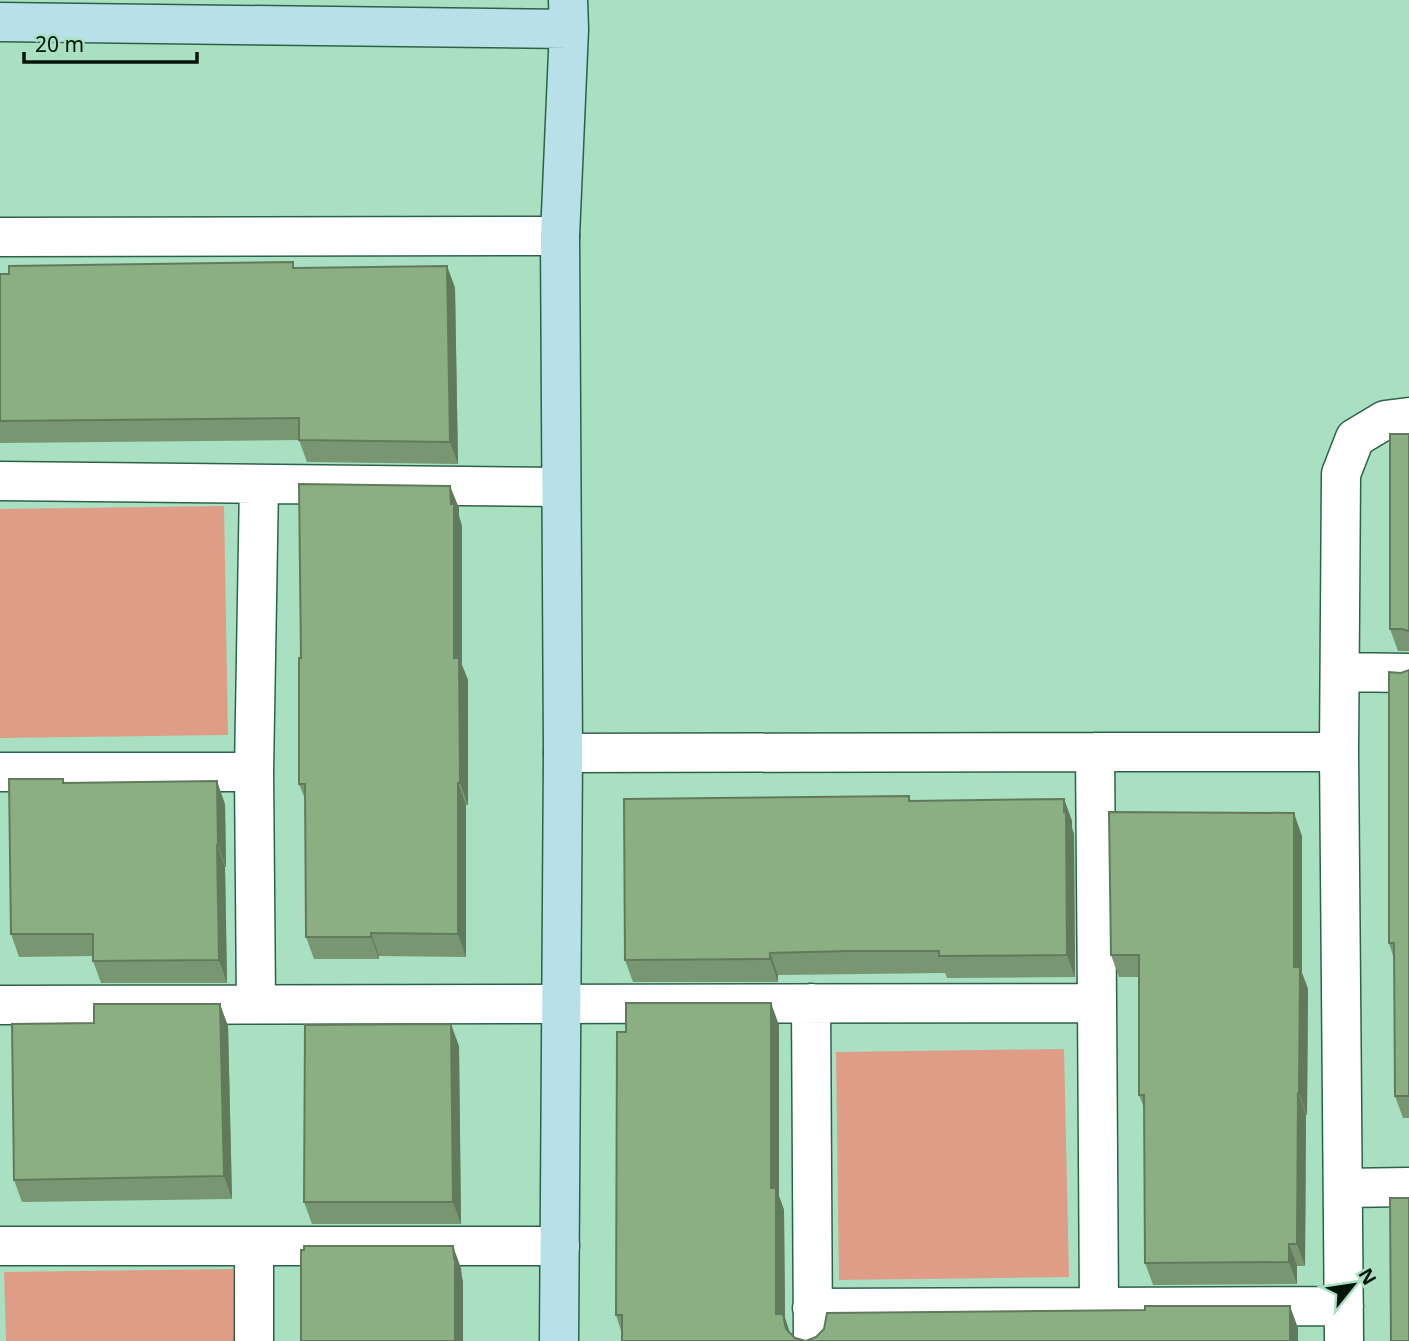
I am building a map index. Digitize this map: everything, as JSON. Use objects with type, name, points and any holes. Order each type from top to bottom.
[{"type":"street","points":[[0,22],[568,14],[560,236],[563,753],[559,1341]]},
{"type":"street","points":[[0,237],[560,236]]},
{"type":"street","points":[[811,1003],[812,1325],[1099,1307],[1344,1324],[1339,752],[1341,474],[1355,438],[1385,420],[1409,417]]},
{"type":"street","points":[[0,481],[562,487]]},
{"type":"street","points":[[256,1004],[254,772],[259,484]]},
{"type":"street","points":[[1340,672],[1409,673]]},
{"type":"street","points":[[1094,752],[1099,1307]]},
{"type":"street","points":[[563,753],[1339,752]]},
{"type":"street","points":[[0,772],[254,772]]},
{"type":"street","points":[[0,1005],[1097,1003]]},
{"type":"street","points":[[1343,1188],[1409,1188]]},
{"type":"street","points":[[0,1246],[560,1246]]},
{"type":"street","points":[[254,1246],[254,1341]]},
{"type":"shaded area","points":[[224,506],[228,735],[0,738],[0,509]]},
{"type":"shaded area","points":[[1064,1049],[1069,1277],[839,1280],[836,1052]]},
{"type":"shaded area","points":[[233,1269],[234,1341],[6,1341],[4,1272]]},
{"type":"building","points":[[293,262],[293,268],[447,266],[450,442],[299,440],[299,418],[0,421],[0,274],[9,274],[9,266]]},
{"type":"building","points":[[1390,434],[1409,434],[1409,631],[1390,629]]},
{"type":"building","points":[[299,484],[450,486],[451,504],[454,504],[454,658],[459,658],[458,934],[371,933],[371,937],[306,937],[305,784],[299,784]]},
{"type":"building","points":[[1409,670],[1409,1096],[1395,1096],[1394,943],[1389,943],[1389,672],[1401,673]]},
{"type":"building","points":[[9,779],[63,779],[63,783],[217,781],[219,960],[93,961],[93,934],[11,934]]},
{"type":"building","points":[[909,796],[909,801],[1064,799],[1067,955],[939,956],[939,951],[848,951],[770,953],[770,959],[625,960],[624,799]]},
{"type":"building","points":[[1109,812],[1294,813],[1294,967],[1300,967],[1299,1093],[1297,1244],[1289,1244],[1289,1262],[1145,1263],[1144,1095],[1139,1095],[1139,955],[1111,955]]},
{"type":"building","points":[[626,1003],[771,1003],[771,1188],[776,1188],[776,1314],[783,1314],[786,1329],[795,1338],[806,1341],[622,1341],[622,1315],[616,1315],[617,1032],[626,1032]]},
{"type":"building","points":[[94,1004],[220,1004],[224,1176],[14,1180],[12,1024],[94,1023]]},
{"type":"building","points":[[451,1024],[453,1202],[304,1202],[305,1025]]},
{"type":"building","points":[[1390,1198],[1409,1198],[1409,1341],[1391,1341]]},
{"type":"building","points":[[304,1246],[453,1246],[455,1341],[301,1341],[301,1250],[304,1250]]},
{"type":"building","points":[[1145,1306],[1290,1306],[1290,1341],[806,1341],[816,1337],[824,1329],[827,1313],[1145,1310]]}]
